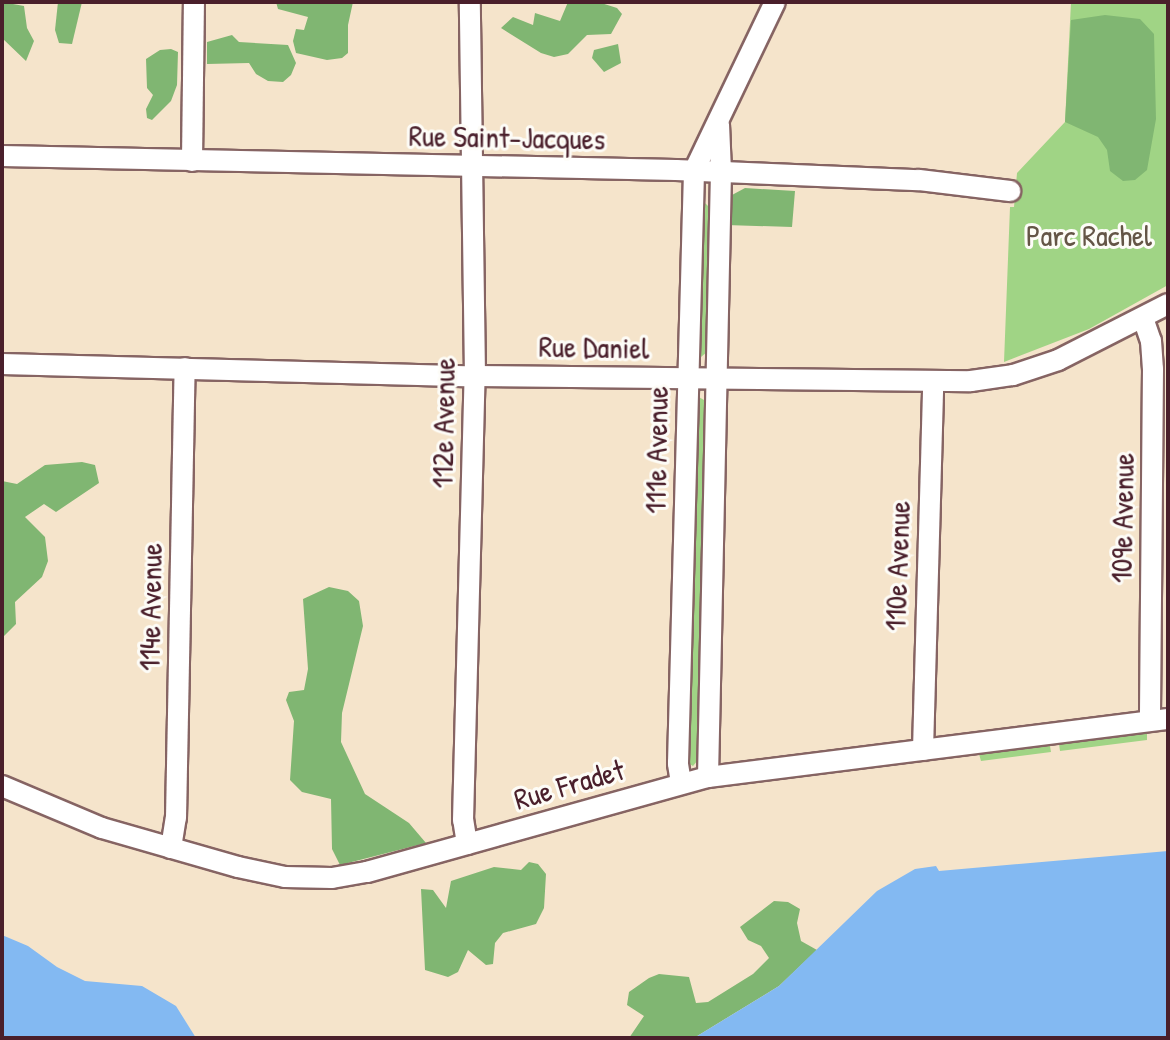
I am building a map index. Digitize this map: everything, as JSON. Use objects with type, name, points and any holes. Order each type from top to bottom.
[{"type":"street","points":[[192,161],[194,2]]},
{"type":"street","name":"112e Avenue","points":[[467,844],[463,820],[475,376],[470,2]]},
{"type":"street","name":"111e Avenue","points":[[681,783],[678,763],[694,171],[719,125],[775,2]]},
{"type":"street","name":"111e Avenue","points":[[708,777],[721,172],[719,125]]},
{"type":"street","name":"Rue Saint-Jacques","points":[[2,156],[694,171],[919,180],[1010,191]]},
{"type":"street","name":"Rue Daniel","points":[[2,364],[933,383],[993,379],[1032,370],[1090,346],[1168,304]]},
{"type":"street","name":"109e Avenue","points":[[1143,318],[1151,341],[1153,369],[1159,720]]},
{"type":"street","name":"114e Avenue","points":[[171,848],[176,818],[185,368]]},
{"type":"street","name":"110e Avenue","points":[[923,750],[933,383]]},
{"type":"street","name":"Rue Fradet","points":[[2,786],[90,823],[171,848],[258,872],[315,879],[356,875],[708,777],[1159,720]]},
{"type":"green space","points":[[2,2],[24,6],[27,28],[34,41],[26,61],[2,38]]},
{"type":"green space","points":[[58,2],[82,2],[72,44],[59,43],[55,30]]},
{"type":"green space","points":[[276,2],[353,2],[348,25],[348,53],[342,58],[327,60],[296,53],[293,41],[296,29],[304,30],[308,17],[278,9]]},
{"type":"green space","points":[[568,2],[598,2],[617,8],[622,14],[611,34],[587,35],[568,54],[554,57],[541,53],[501,28],[513,17],[533,25],[535,13],[560,21]]},
{"type":"green space","name":"Parc Rachel","points":[[1071,2],[1168,2],[1168,285],[1089,329],[1004,362],[1010,207],[1014,207],[1017,173],[1065,122]]},
{"type":"green space","points":[[1105,15],[1140,19],[1154,34],[1156,119],[1147,170],[1135,180],[1123,181],[1110,171],[1107,150],[1098,137],[1065,122],[1071,20]]},
{"type":"green space","points":[[232,35],[239,42],[288,45],[296,63],[291,75],[283,82],[268,81],[256,74],[249,63],[207,64],[207,42]]},
{"type":"green space","points":[[618,44],[621,63],[604,72],[592,58],[594,50]]},
{"type":"green space","points":[[160,50],[178,52],[177,85],[171,101],[152,120],[147,118],[146,109],[153,95],[147,88],[146,59]]},
{"type":"green space","points":[[745,188],[795,191],[792,227],[726,225],[728,201]]},
{"type":"green space","points":[[702,204],[711,209],[712,235],[707,352],[701,357]]},
{"type":"green space","points":[[697,396],[704,400],[705,433],[698,760],[693,766],[688,763]]},
{"type":"green space","points":[[82,462],[95,465],[99,483],[56,512],[44,504],[25,517],[45,537],[48,561],[42,577],[15,602],[16,624],[2,638],[2,481],[17,484],[45,465]]},
{"type":"green space","points":[[329,587],[348,591],[359,601],[363,626],[342,713],[341,742],[365,794],[409,823],[426,843],[340,865],[332,849],[331,799],[302,792],[290,780],[294,721],[286,700],[289,692],[304,690],[308,669],[303,599]]},
{"type":"green space","points":[[1147,733],[1147,740],[1060,751],[1059,744]]},
{"type":"green space","points":[[1050,746],[1051,752],[981,761],[979,754]]},
{"type":"green space","points":[[529,862],[538,864],[546,874],[544,908],[536,924],[503,933],[495,943],[493,964],[486,965],[468,950],[458,972],[448,977],[425,970],[421,889],[433,890],[446,908],[451,881],[494,867],[521,870]]},
{"type":"green space","points":[[774,901],[788,902],[800,909],[797,923],[801,941],[817,950],[779,986],[694,1038],[629,1038],[644,1016],[627,1005],[629,992],[649,978],[659,974],[689,977],[696,1003],[708,1002],[753,974],[769,958],[761,946],[748,940],[740,927]]},
{"type":"water","points":[[1168,851],[1168,1038],[694,1038],[779,986],[877,891],[915,869],[936,866],[939,871]]},
{"type":"water","points":[[2,935],[28,946],[57,967],[85,981],[142,986],[176,1006],[196,1038],[2,1038]]}]
